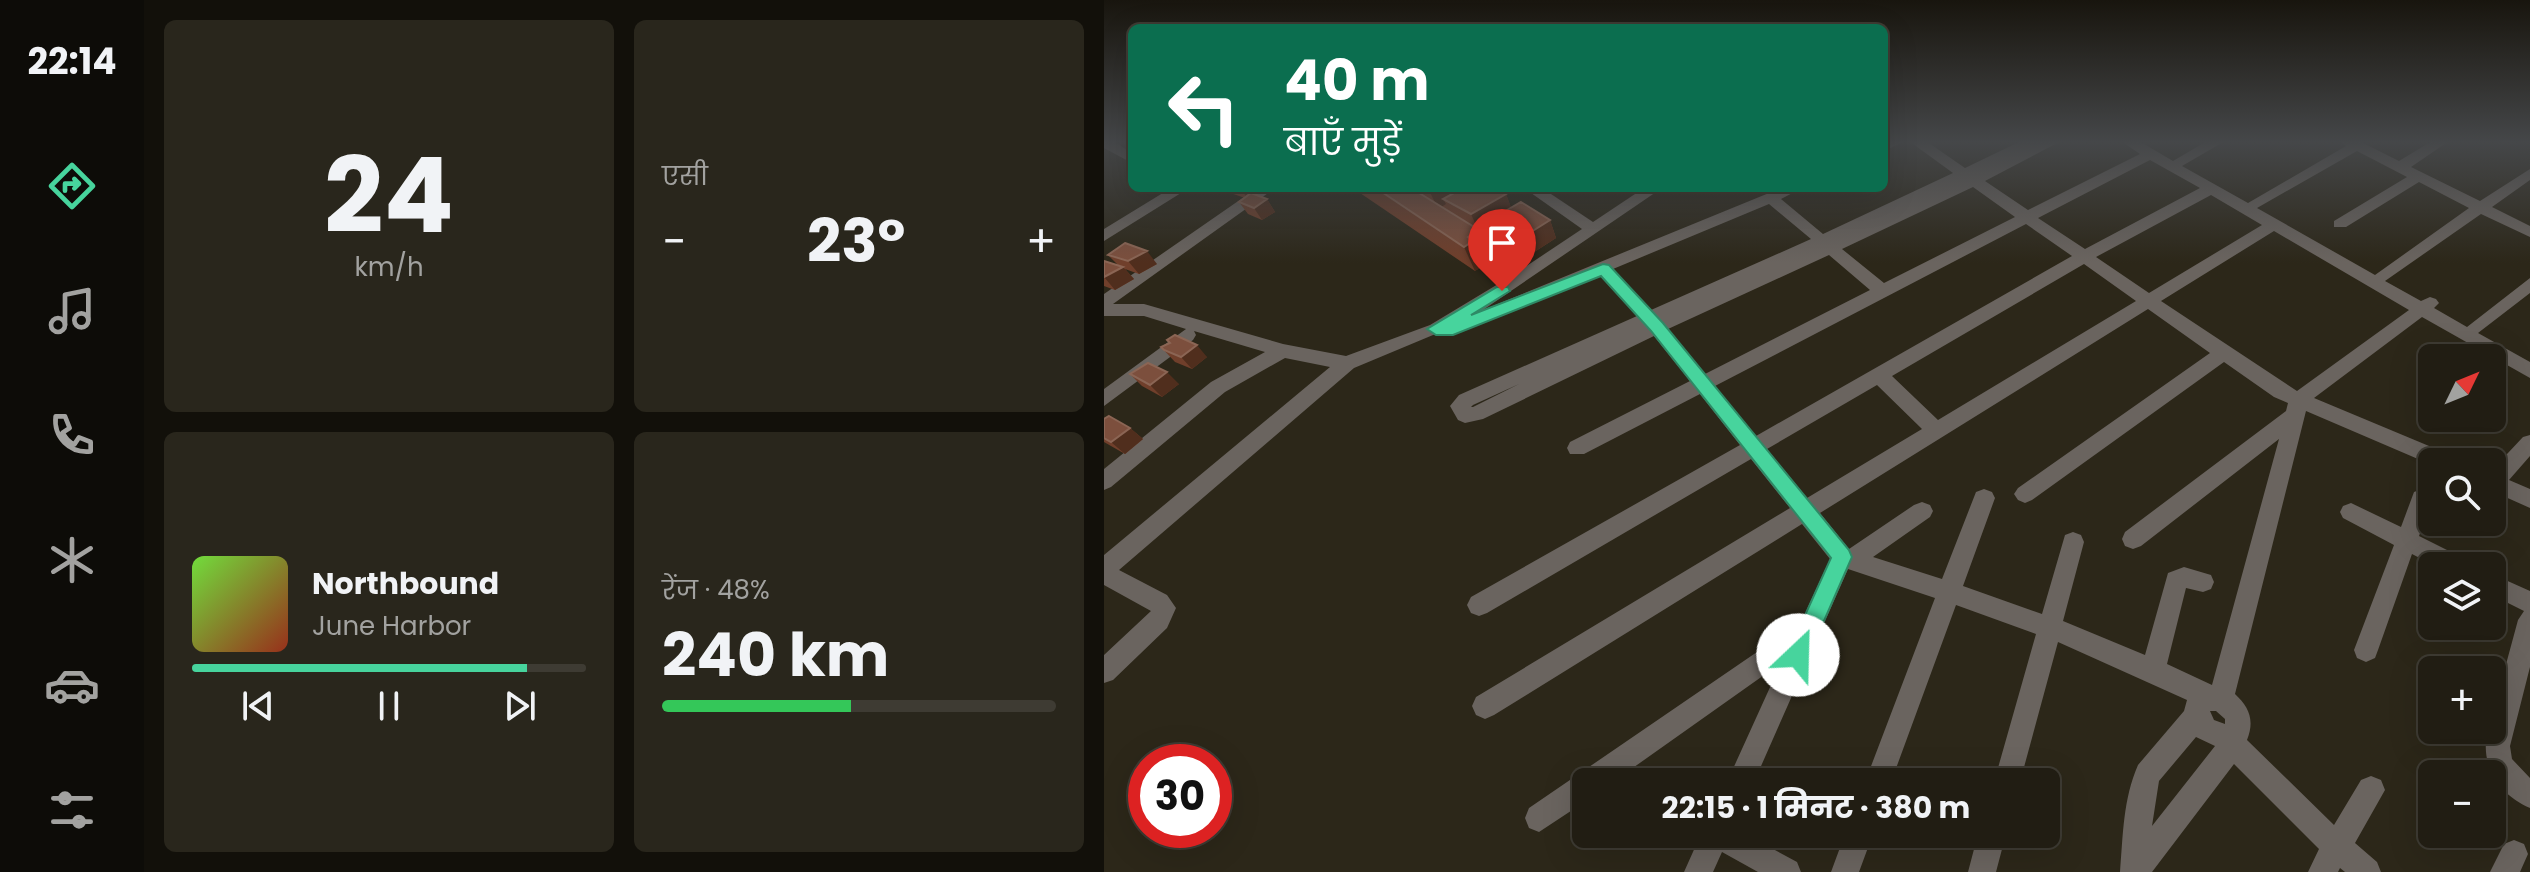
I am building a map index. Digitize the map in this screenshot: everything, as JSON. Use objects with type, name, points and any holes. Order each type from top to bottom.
[{"type":"street","points":[[1653,322],[1476,414],[1468,416],[1462,410],[1461,404],[1466,400],[1653,322],[1963,182]]},
{"type":"street","points":[[1973,182],[2281,392],[2297,407],[2418,452]]},
{"type":"street","points":[[1577,448],[1881,290],[2026,219],[2090,182]]},
{"type":"street","points":[[2199,182],[2273,225],[2530,359]]},
{"type":"street","points":[[2215,182],[2382,276],[2530,371]]},
{"type":"street","points":[[2255,204],[2291,182]]},
{"type":"street","points":[[2340,224],[2409,182]]},
{"type":"street","points":[[2427,182],[2530,232]]},
{"type":"street","points":[[2382,276],[2518,182]]},
{"type":"street","points":[[1479,605],[1757,448],[2082,258],[2210,189]]},
{"type":"street","points":[[1104,236],[1174,192]]},
{"type":"street","points":[[1104,302],[1261,192]]},
{"type":"street","points":[[1545,192],[1593,229]]},
{"type":"street","points":[[1104,671],[1159,620],[1164,608],[1104,571],[1347,363],[1436,329],[1525,275],[1648,192]]},
{"type":"street","points":[[1436,329],[1448,331],[1785,192]]},
{"type":"street","points":[[1771,198],[1881,290]]},
{"type":"street","points":[[1485,706],[2273,225]]},
{"type":"street","points":[[1449,227],[1525,275]]},
{"type":"street","points":[[1603,269],[1653,322],[1847,558],[2154,669],[2209,704],[2234,708],[2240,721],[2237,733],[2134,872],[2140,800],[2147,774],[2209,704],[2297,407]]},
{"type":"street","points":[[2475,328],[2530,284]]},
{"type":"street","points":[[2133,539],[2426,306]]},
{"type":"street","points":[[1104,310],[1144,310],[1196,328],[1283,351],[1347,363]]},
{"type":"street","points":[[1104,399],[1196,328]]},
{"type":"street","points":[[1104,481],[1218,387],[1283,351]]},
{"type":"street","points":[[2025,494],[2223,353]]},
{"type":"street","points":[[1879,375],[1936,430]]},
{"type":"street","points":[[2506,468],[2530,443]]},
{"type":"street","points":[[2506,489],[2530,499]]},
{"type":"street","points":[[1883,768],[1984,498]]},
{"type":"street","points":[[2366,650],[2418,508]]},
{"type":"street","points":[[1746,768],[1810,629],[1847,558],[1922,511]]},
{"type":"street","points":[[2351,512],[2429,552]]},
{"type":"street","points":[[2011,768],[2073,542]]},
{"type":"street","points":[[2154,669],[2176,580],[2184,577],[2203,582]]},
{"type":"street","points":[[2506,591],[2530,603]]},
{"type":"street","points":[[2530,620],[2497,746],[2498,759],[2508,777],[2530,794]]},
{"type":"street","points":[[1610,768],[1810,629]]},
{"type":"street","points":[[2229,742],[2367,872]]},
{"type":"street","points":[[2322,872],[2371,790]]},
{"type":"street","points":[[1539,818],[1572,794]]},
{"type":"street","points":[[1698,872],[1709,848]]},
{"type":"street","points":[[1742,848],[1787,872]]},
{"type":"street","points":[[1845,872],[1854,848]]},
{"type":"street","points":[[1982,872],[1988,848]]},
{"type":"building","points":[[1382,192],[1417,192],[1479,230],[1468,237],[1473,241],[1464,247]]},
{"type":"building","points":[[1456,192],[1506,194],[1471,214],[1443,199]]},
{"type":"building","points":[[1251,193],[1267,199],[1254,208],[1239,202]]},
{"type":"building","points":[[1521,202],[1550,220],[1515,242],[1485,223]]},
{"type":"building","points":[[1125,243],[1147,251],[1128,261],[1108,255]]},
{"type":"building","points":[[1104,261],[1123,267],[1104,277]]},
{"type":"building","points":[[1175,335],[1197,345],[1181,357],[1164,350],[1161,347],[1170,343],[1167,340]]},
{"type":"building","points":[[1148,363],[1167,372],[1150,385],[1130,374]]},
{"type":"building","points":[[1109,416],[1130,428],[1111,442],[1104,438],[1104,419]]},
{"type":"route","points":[[1502,291],[1436,329],[1448,331],[1603,269],[1649,317],[1757,448],[1842,557],[1798,655]]}]
